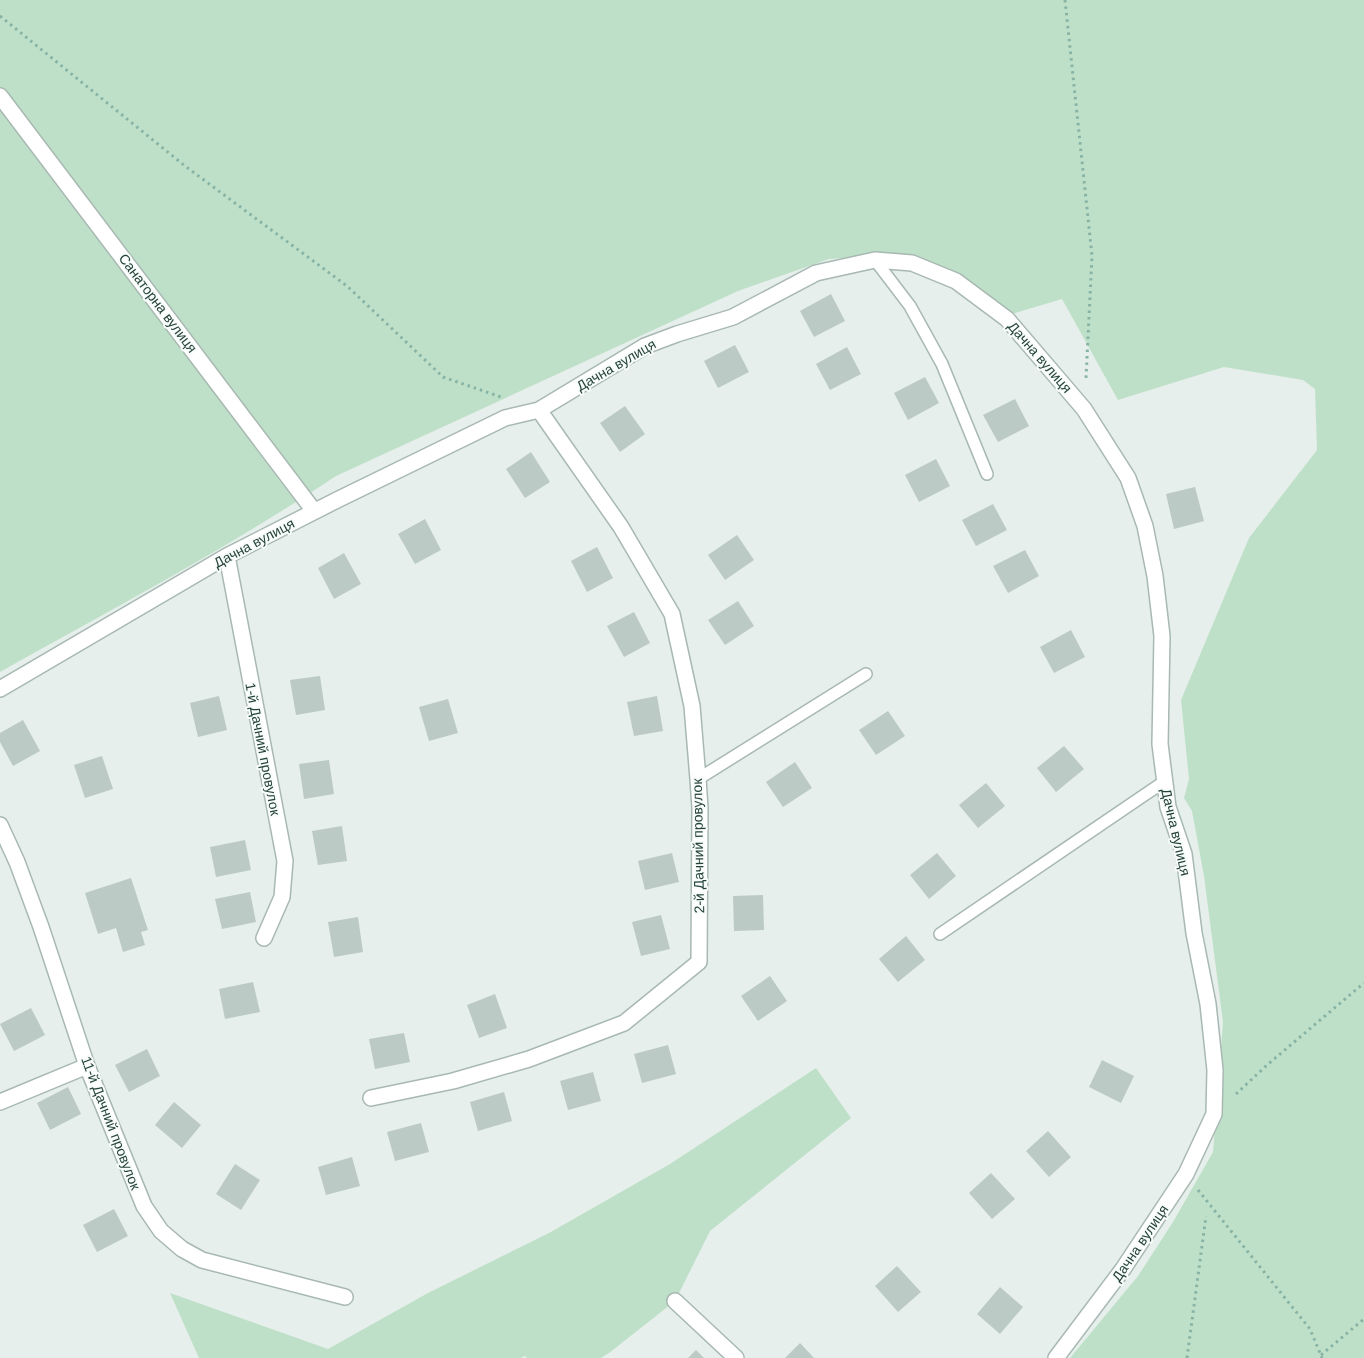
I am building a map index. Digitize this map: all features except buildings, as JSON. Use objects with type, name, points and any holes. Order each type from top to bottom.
[{"type":"street","name":"Санаторна вулиця","points":[[0,96],[314,511]]},
{"type":"street","name":"Дачна вулиця","points":[[0,688],[227,556],[314,511],[505,418],[539,410],[645,346],[733,317],[816,274],[875,260],[912,263],[956,281],[1007,319],[1084,409],[1128,478],[1145,526],[1155,576],[1162,636],[1160,744],[1168,807],[1184,854],[1194,933],[1208,1004],[1215,1070],[1214,1114],[1186,1174],[1123,1269],[1056,1358]]},
{"type":"street","name":"2-й Дачний провулок","points":[[371,1098],[453,1081],[529,1059],[624,1022],[699,962],[700,808],[698,779],[692,706],[672,614],[621,527],[539,410]]},
{"type":"street","name":"1-й Дачний провулок","points":[[227,556],[284,861],[282,897],[264,938]]},
{"type":"street","name":"11-й Дачний провулок","points":[[0,824],[17,862],[38,918],[87,1066],[144,1206],[161,1230],[182,1249],[202,1260],[345,1297]]},
{"type":"street","points":[[0,1102],[87,1066]]},
{"type":"street","points":[[675,1301],[736,1358]]},
{"type":"lane","points":[[875,260],[910,306],[942,364],[987,474]]},
{"type":"lane","points":[[698,779],[866,674]]},
{"type":"lane","points":[[940,934],[1165,780]]},
{"type":"path","points":[[1065,0],[1092,256],[1084,409]]},
{"type":"path","points":[[0,16],[185,166],[347,286],[443,377],[504,398]]},
{"type":"path","points":[[1214,1114],[1267,1064],[1364,983]]},
{"type":"path","points":[[1186,1174],[1310,1329],[1321,1357],[1364,1319]]},
{"type":"path","points":[[1187,1358],[1206,1216]]},
{"type":"green space","points":[[0,0],[1364,0],[1364,1358],[1070,1358],[1138,1276],[1173,1222],[1213,1152],[1223,1022],[1204,876],[1192,811],[1184,798],[1189,779],[1181,700],[1249,538],[1317,450],[1315,389],[1303,380],[1224,367],[1118,400],[1062,299],[1012,314],[961,275],[916,256],[829,259],[738,291],[336,476],[212,553],[0,672]]},
{"type":"green space","points":[[816,1068],[851,1118],[710,1231],[675,1301],[601,1358],[527,1358],[525,1356],[521,1358],[199,1358],[170,1293],[328,1349],[428,1293],[549,1233],[670,1164]]}]
